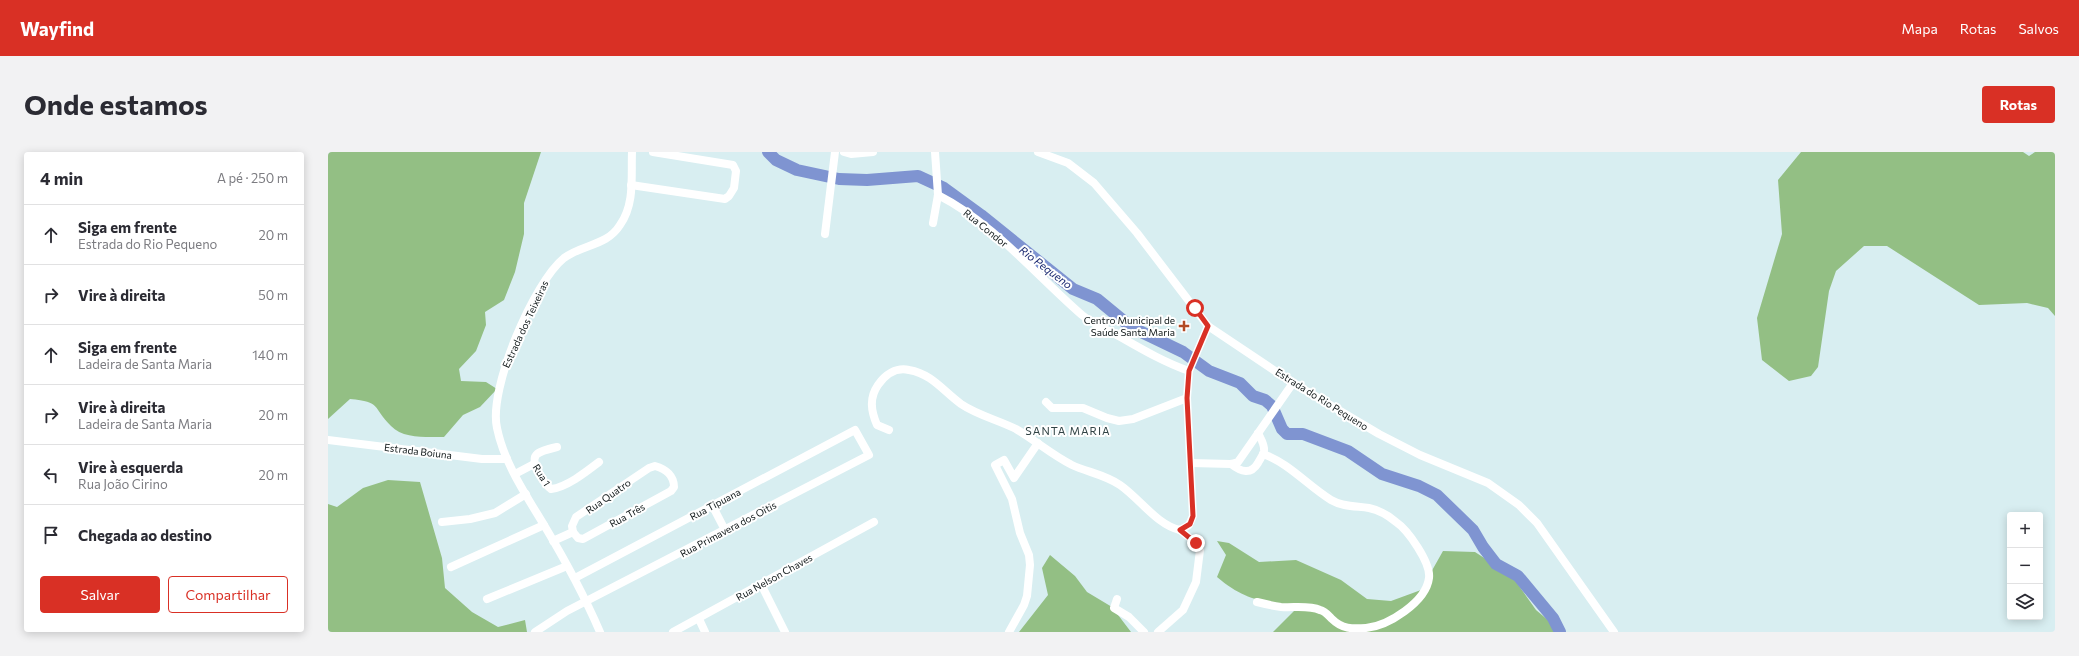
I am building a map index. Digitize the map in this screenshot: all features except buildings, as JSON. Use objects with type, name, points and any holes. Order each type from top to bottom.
[{"type":"street","name":"Estrada dos Teixeiras","points":[[600,632],[575,578],[507,459],[496,426],[495,411],[502,374],[540,287],[563,259],[574,252],[595,246],[610,238],[620,226],[630,203],[632,152]]},
{"type":"street","points":[[631,184],[725,199],[731,194],[736,171],[733,165],[653,152]]},
{"type":"street","points":[[825,234],[832,189],[835,152]]},
{"type":"street","points":[[844,152],[851,154],[873,152]]},
{"type":"street","points":[[933,223],[938,193],[936,152]]},
{"type":"street","name":"Estrada do Rio Pequeno","points":[[1038,152],[1068,163],[1094,183],[1137,233],[1208,326],[1293,383],[1379,434],[1420,455],[1488,484],[1504,493],[1537,523],[1614,632]]},
{"type":"street","name":"Rua Condor","points":[[938,193],[956,204],[1000,239],[1083,316],[1101,328],[1170,364],[1190,368]]},
{"type":"street","points":[[1180,530],[1190,524],[1193,516],[1187,398],[1190,368],[1208,326]]},
{"type":"street","points":[[889,430],[877,425],[870,409],[877,387],[886,375],[900,369],[908,369],[927,375],[962,405],[973,411],[995,419],[1038,443],[1071,464],[1119,484],[1161,521],[1180,530],[1196,543],[1200,550],[1196,582],[1190,599],[1183,610],[1158,632]]},
{"type":"street","points":[[1191,463],[1231,464],[1240,460],[1293,383]]},
{"type":"street","points":[[1046,402],[1052,408],[1083,408],[1107,418],[1119,421],[1133,419],[1187,398]]},
{"type":"street","name":"Rua Primavera dos Oitis","points":[[535,632],[567,611],[869,455],[855,430]]},
{"type":"street","name":"Rua Tipuana","points":[[575,578],[855,430]]},
{"type":"street","points":[[1231,464],[1240,470],[1250,472],[1256,466],[1263,454],[1263,442],[1258,433]]},
{"type":"street","name":"Estrada Boiuna","points":[[328,440],[482,459],[507,459]]},
{"type":"street","points":[[1009,632],[1024,606],[1027,596],[1030,565],[1029,555],[1020,534],[1012,500],[995,465],[1004,460],[1014,478],[1038,443]]},
{"type":"street","name":"Rua 1","points":[[557,447],[537,454],[533,459],[534,464],[546,485],[551,489],[556,489],[599,462]]},
{"type":"street","points":[[1257,602],[1280,607],[1318,609],[1325,612],[1342,627],[1365,628],[1390,619],[1409,609],[1426,587],[1429,578],[1429,569],[1402,526],[1371,508],[1342,505],[1330,499],[1276,460],[1263,454]]},
{"type":"street","points":[[515,474],[534,464]]},
{"type":"street","name":"Rua Três","points":[[572,529],[578,538],[583,539],[671,491],[674,487],[674,482],[665,469],[655,466],[649,468]]},
{"type":"street","name":"Rua Quatro","points":[[572,529],[576,517],[649,468]]},
{"type":"street","points":[[442,522],[470,519],[495,513],[526,494]]},
{"type":"street","points":[[712,505],[725,530]]},
{"type":"street","name":"Rua Nelson Chaves","points":[[673,632],[874,522]]},
{"type":"street","points":[[451,567],[544,525]]},
{"type":"street","points":[[553,541],[572,529]]},
{"type":"street","points":[[488,599],[567,566]]},
{"type":"street","points":[[761,584],[785,632]]},
{"type":"street","points":[[1117,599],[1114,608],[1129,617],[1144,632]]},
{"type":"street","points":[[699,619],[705,632]]},
{"type":"green space","points":[[328,152],[541,152],[524,203],[524,234],[515,272],[504,300],[485,312],[486,325],[476,351],[459,369],[461,381],[486,382],[497,389],[480,407],[463,415],[444,437],[423,437],[402,433],[396,430],[385,420],[375,406],[360,400],[350,399],[328,419]]},
{"type":"green space","points":[[1801,152],[2023,152],[2029,156],[2035,152],[2055,152],[2055,316],[2048,308],[2027,303],[1979,305],[1887,246],[1864,246],[1836,271],[1829,291],[1818,367],[1811,376],[1789,381],[1762,360],[1757,318],[1782,234],[1778,180]]},
{"type":"green space","points":[[388,480],[420,482],[442,558],[445,588],[472,612],[498,627],[525,620],[527,632],[328,632],[328,504],[337,507],[363,488]]},
{"type":"green space","points":[[1217,541],[1229,543],[1259,562],[1296,560],[1341,580],[1367,599],[1391,601],[1421,590],[1443,551],[1475,552],[1512,576],[1536,610],[1562,632],[1273,632],[1297,608],[1246,596],[1227,585],[1217,577],[1226,555]]},
{"type":"green space","points":[[1050,555],[1075,576],[1087,592],[1112,607],[1131,632],[1019,632],[1048,595],[1042,568]]},
{"type":"waterway","name":"Rio Pequeno","points":[[768,152],[776,160],[797,170],[839,179],[867,180],[918,176],[944,188],[981,215],[1073,289],[1097,299],[1131,327],[1183,352],[1209,371],[1240,383],[1253,396],[1265,400],[1272,406],[1282,429],[1287,434],[1303,434],[1348,451],[1382,474],[1419,486],[1437,495],[1473,530],[1483,547],[1496,564],[1518,576],[1553,618],[1560,632]]},
{"type":"place","name":"Centro Municipal de Saúde Santa Maria","points":[[1184,326]]},
{"type":"district","name":"SANTA MARIA","points":[[1068,430]]},
{"type":"route","points":[[1195,308],[1208,326],[1189,371],[1187,398],[1193,516],[1190,524],[1180,530],[1196,543]]}]
